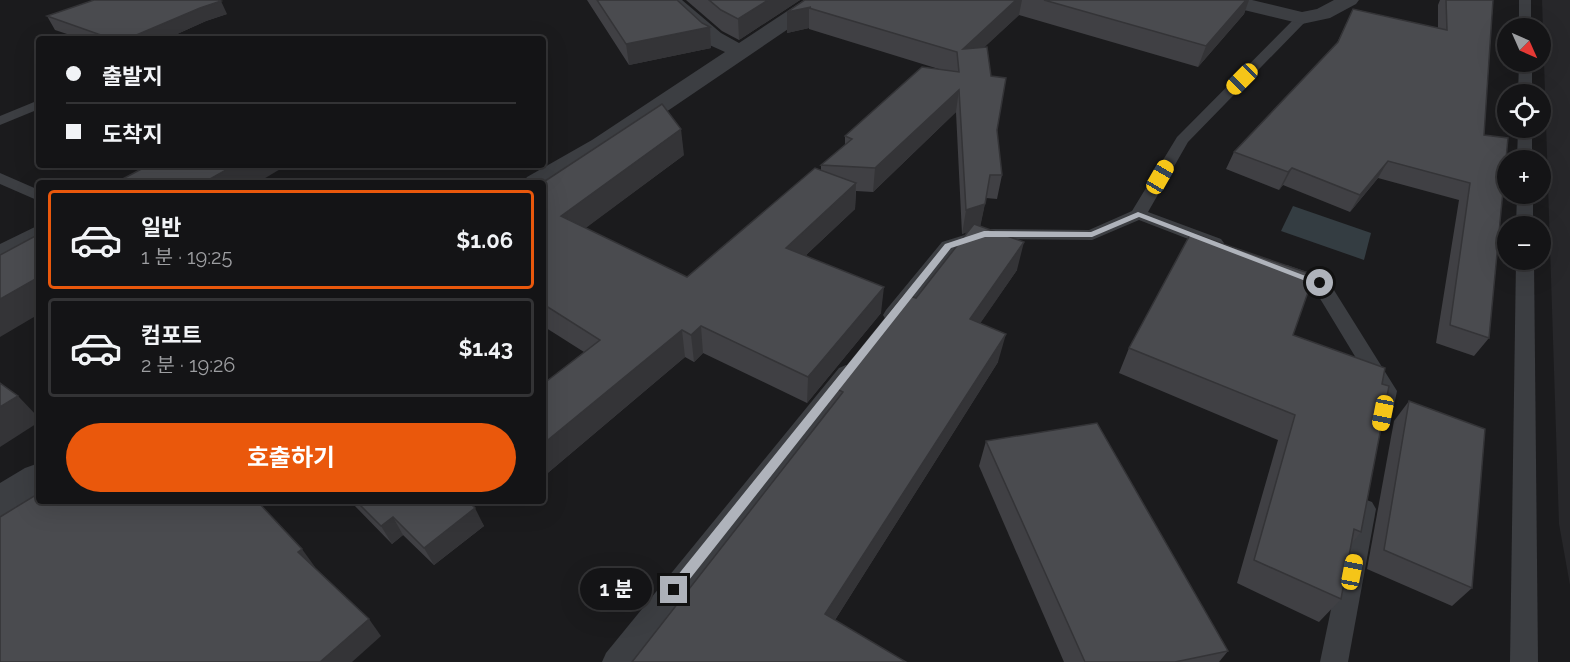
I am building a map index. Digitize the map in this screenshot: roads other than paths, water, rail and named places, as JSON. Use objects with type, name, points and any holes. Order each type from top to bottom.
[{"type":"street","points":[[670,0],[713,38],[741,52]]},
{"type":"street","points":[[542,180],[601,145],[818,0]]},
{"type":"street","points":[[1226,0],[1302,18],[1323,14],[1349,0]]},
{"type":"street","points":[[0,503],[36,481]]},
{"type":"lane","points":[[1525,0],[1525,18]]},
{"type":"lane","points":[[882,329],[948,246],[984,234],[1092,235],[1138,214],[1182,140],[1302,18]]},
{"type":"lane","points":[[0,121],[36,105]]},
{"type":"lane","points":[[0,178],[36,195]]},
{"type":"lane","points":[[1138,214],[1234,251]]},
{"type":"lane","points":[[0,251],[36,232]]},
{"type":"lane","points":[[1266,263],[1320,283],[1387,391],[1381,425]]},
{"type":"lane","points":[[1524,662],[1525,270]]},
{"type":"lane","points":[[616,662],[860,357]]},
{"type":"lane","points":[[1334,662],[1367,492]]}]
